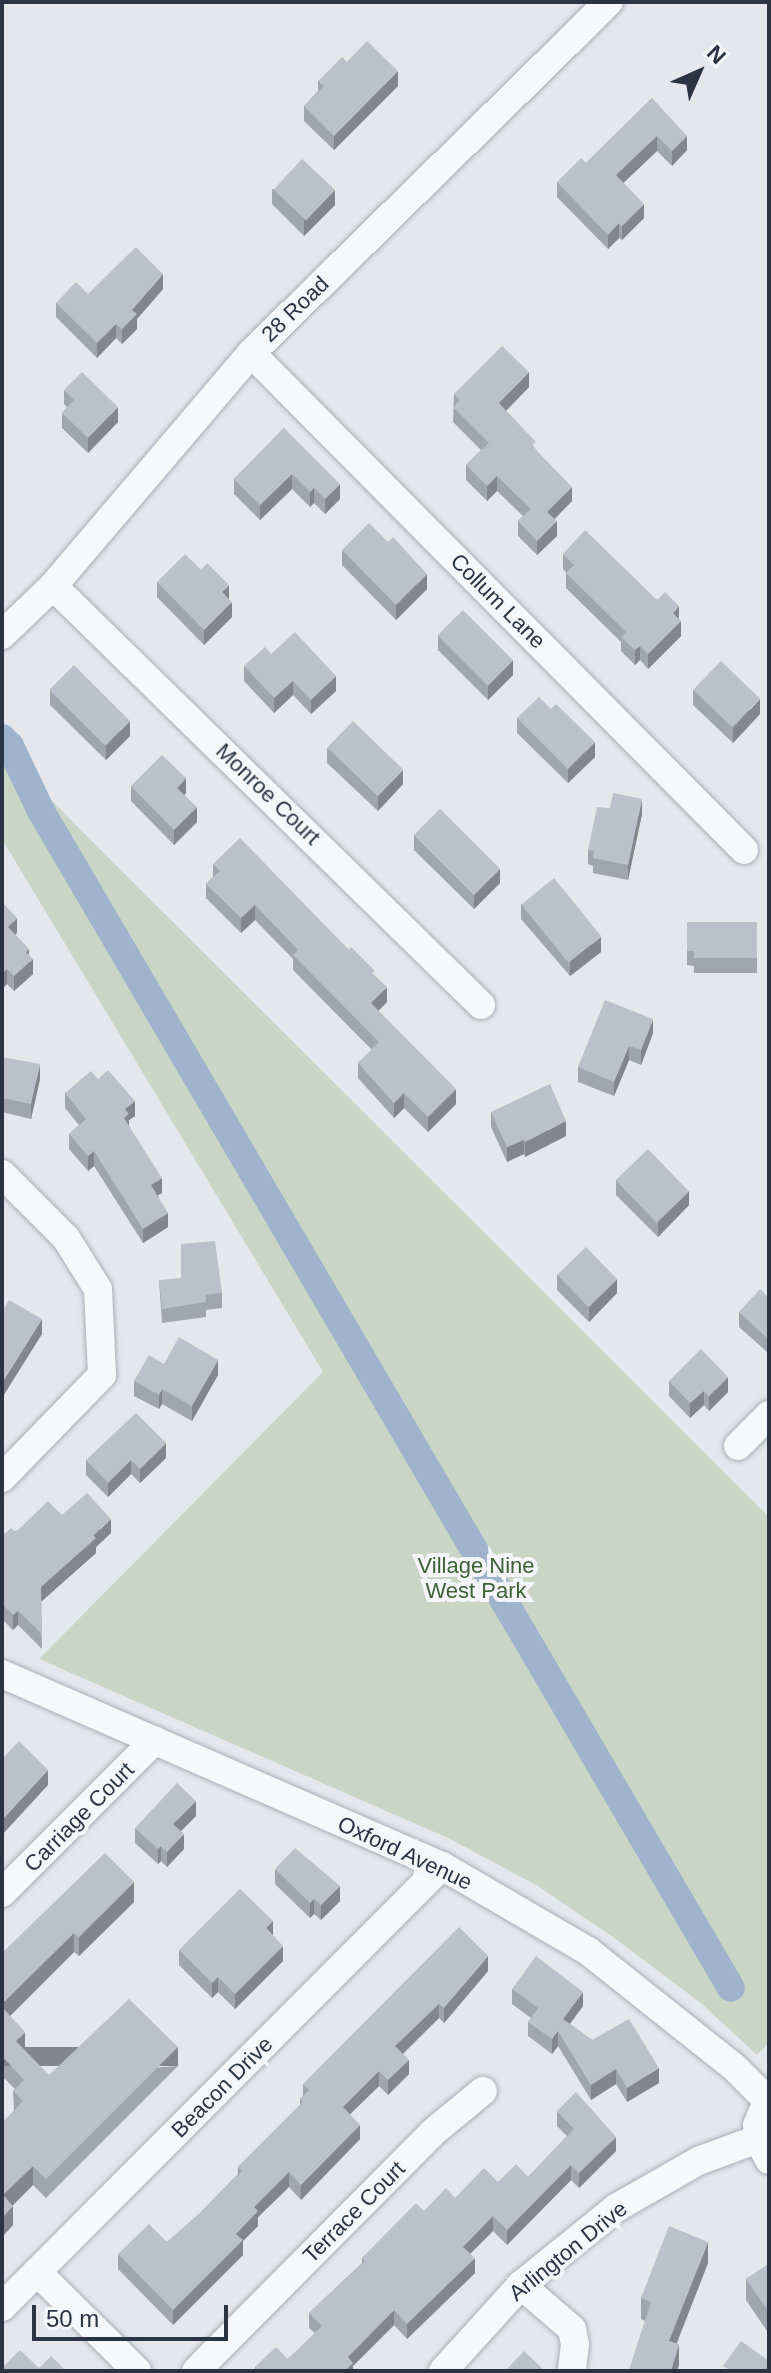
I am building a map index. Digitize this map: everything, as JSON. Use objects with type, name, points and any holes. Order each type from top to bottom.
[{"type":"street","name":"28 Road","points":[[2,635],[53,586],[251,353],[609,2]]},
{"type":"street","name":"Collum Lane","points":[[251,353],[744,850]]},
{"type":"street","name":"Monroe Court","points":[[53,586],[481,1005]]},
{"type":"street","points":[[2,1174],[66,1238],[98,1289],[102,1375],[2,1478]]},
{"type":"street","points":[[738,1446],[769,1415]]},
{"type":"street","name":"Oxford Avenue","points":[[2,1674],[442,1866],[588,1951],[734,2067],[768,2099]]},
{"type":"street","name":"Carriage Court","points":[[2,1893],[155,1740]]},
{"type":"street","name":"Beacon Drive","points":[[2,2307],[442,1866]]},
{"type":"street","name":"Terrace Court","points":[[196,2371],[432,2133],[483,2091]]},
{"type":"street","points":[[764,2149],[760,2112],[768,2099]]},
{"type":"street","name":"Arlington Drive","points":[[443,2371],[521,2285],[616,2208],[698,2161],[764,2149]]},
{"type":"street","points":[[37,2272],[137,2371]]},
{"type":"street","points":[[521,2285],[572,2329],[575,2345],[572,2371]]},
{"type":"green space","name":"Village Nine West Park","points":[[2,751],[769,1517],[769,2042],[757,2055],[702,2004],[538,1886],[448,1838],[39,1659],[323,1372],[2,839]]},
{"type":"building","points":[[367,41],[398,71],[334,136],[304,106],[324,86],[318,81],[342,57],[347,62]]},
{"type":"building","points":[[652,98],[687,136],[672,151],[657,136],[616,175],[644,204],[608,235],[557,182],[581,158],[586,163]]},
{"type":"building","points":[[302,159],[335,190],[306,220],[273,190]]},
{"type":"building","points":[[136,247],[163,274],[132,310],[137,314],[122,329],[116,324],[97,343],[56,303],[76,282],[88,294]]},
{"type":"building","points":[[502,346],[529,372],[499,403],[536,442],[532,446],[572,487],[547,512],[557,521],[537,541],[518,521],[531,509],[497,476],[487,486],[466,465],[489,443],[453,407],[460,400],[454,394]]},
{"type":"building","points":[[82,372],[118,407],[88,438],[62,413],[74,400],[64,390]]},
{"type":"building","points":[[284,428],[340,484],[325,499],[314,488],[310,492],[292,474],[260,505],[234,479]]},
{"type":"building","points":[[369,523],[388,542],[393,537],[427,574],[396,605],[342,550]]},
{"type":"building","points":[[585,530],[657,600],[665,592],[679,606],[673,613],[681,621],[648,654],[640,646],[635,650],[621,637],[626,632],[566,573],[574,565],[563,554]]},
{"type":"building","points":[[185,554],[201,570],[207,563],[229,585],[222,592],[232,602],[204,630],[157,582]]},
{"type":"building","points":[[463,610],[513,660],[488,686],[438,635]]},
{"type":"building","points":[[295,632],[336,676],[311,700],[293,681],[274,698],[244,666],[265,647],[271,654]]},
{"type":"building","points":[[721,661],[760,699],[732,727],[693,690]]},
{"type":"building","points":[[74,665],[130,721],[105,746],[49,690]]},
{"type":"building","points":[[539,697],[551,709],[556,704],[595,742],[568,769],[517,718]]},
{"type":"building","points":[[353,721],[403,770],[378,796],[327,748]]},
{"type":"building","points":[[162,755],[186,778],[177,788],[197,807],[174,830],[131,786]]},
{"type":"building","points":[[613,793],[642,799],[628,865],[593,858],[594,851],[588,850],[597,807],[610,808]]},
{"type":"building","points":[[440,809],[500,869],[474,895],[414,835]]},
{"type":"building","points":[[240,838],[349,950],[351,947],[375,971],[372,973],[387,987],[371,1003],[456,1089],[428,1117],[404,1093],[394,1103],[358,1063],[379,1042],[293,955],[298,950],[255,905],[241,918],[206,884],[220,871],[213,864]]},
{"type":"building","points":[[554,878],[601,936],[569,963],[521,904]]},
{"type":"building","points":[[2,902],[17,918],[8,927],[29,949],[26,952],[33,959],[14,976],[7,969],[2,974]]},
{"type":"building","points":[[687,922],[757,922],[757,958],[694,958],[694,951],[687,951]]},
{"type":"building","points":[[605,1000],[653,1019],[641,1050],[629,1046],[614,1082],[578,1067]]},
{"type":"building","points":[[2,1057],[40,1064],[31,1104],[2,1098]]},
{"type":"building","points":[[108,1070],[135,1101],[125,1109],[129,1114],[124,1118],[162,1178],[151,1185],[168,1213],[143,1229],[94,1151],[88,1156],[69,1134],[86,1119],[65,1093],[91,1071],[98,1079]]},
{"type":"building","points":[[550,1084],[566,1121],[525,1142],[507,1147],[491,1112]]},
{"type":"building","points":[[648,1149],[689,1191],[657,1223],[616,1180]]},
{"type":"building","points":[[215,1241],[222,1293],[206,1295],[206,1302],[162,1309],[159,1280],[181,1278],[181,1244]]},
{"type":"building","points":[[586,1247],[617,1279],[588,1307],[557,1275]]},
{"type":"building","points":[[760,1289],[769,1298],[767,1338],[739,1312]]},
{"type":"building","points":[[9,1300],[42,1319],[2,1383],[2,1312]]},
{"type":"building","points":[[179,1337],[218,1360],[192,1406],[162,1389],[159,1395],[134,1381],[149,1355],[164,1364]]},
{"type":"building","points":[[701,1349],[728,1377],[709,1396],[704,1391],[690,1403],[669,1381]]},
{"type":"building","points":[[136,1413],[166,1443],[140,1469],[131,1460],[108,1483],[86,1460]]},
{"type":"building","points":[[87,1493],[111,1519],[93,1535],[96,1538],[41,1587],[42,1634],[18,1611],[13,1615],[2,1604],[2,1536],[11,1528],[16,1532],[48,1501],[62,1515]]},
{"type":"building","points":[[19,1741],[48,1770],[2,1820],[2,1759]]},
{"type":"building","points":[[177,1783],[196,1801],[173,1824],[184,1834],[167,1852],[161,1846],[158,1849],[135,1828]]},
{"type":"building","points":[[295,1848],[340,1886],[321,1905],[314,1899],[310,1903],[275,1869]]},
{"type":"building","points":[[105,1853],[134,1882],[79,1937],[74,1933],[2,2004],[2,1953]]},
{"type":"building","points":[[240,1889],[273,1921],[266,1928],[283,1946],[235,1994],[218,1977],[212,1983],[179,1950]]},
{"type":"building","points":[[459,1927],[488,1956],[444,2008],[439,2004],[395,2046],[409,2060],[388,2080],[379,2071],[343,2107],[360,2125],[301,2185],[289,2172],[254,2207],[258,2211],[236,2234],[243,2240],[173,2310],[118,2254],[149,2224],[167,2242],[199,2214],[242,2171],[238,2167],[303,2102],[300,2099],[309,2090],[303,2084]]},
{"type":"building","points":[[536,1956],[583,1992],[563,2019],[592,2040],[629,2019],[659,2068],[627,2088],[616,2069],[591,2085],[558,2031],[552,2039],[528,2022],[538,2008],[512,1989]]},
{"type":"building","points":[[129,1999],[178,2047],[46,2179],[33,2166],[3,2195],[13,2206],[2,2218],[2,2123],[23,2101],[13,2091],[24,2080],[2,2056],[2,2007],[25,2032],[16,2041],[49,2075]]},
{"type":"building","points":[[576,2092],[616,2137],[579,2173],[571,2165],[507,2230],[493,2216],[463,2247],[475,2258],[407,2324],[394,2310],[348,2357],[353,2363],[345,2371],[259,2371],[255,2367],[276,2347],[288,2359],[322,2326],[309,2313],[365,2261],[362,2258],[416,2203],[424,2211],[446,2188],[455,2198],[484,2168],[498,2182],[516,2164],[528,2177],[574,2129],[557,2111]]},
{"type":"building","points":[[669,2226],[708,2242],[669,2341],[679,2344],[671,2371],[629,2371],[651,2302],[641,2298]]},
{"type":"building","points":[[769,2264],[769,2312],[746,2279]]},
{"type":"building","points":[[741,2341],[769,2361],[769,2371],[731,2371],[723,2366]]},
{"type":"building","points":[[20,2350],[39,2368],[51,2356],[66,2371],[2,2371]]},
{"type":"building","points":[[524,2351],[545,2371],[505,2371]]},
{"type":"waterway","points":[[2,738],[10,746],[41,811],[731,1988]]}]
